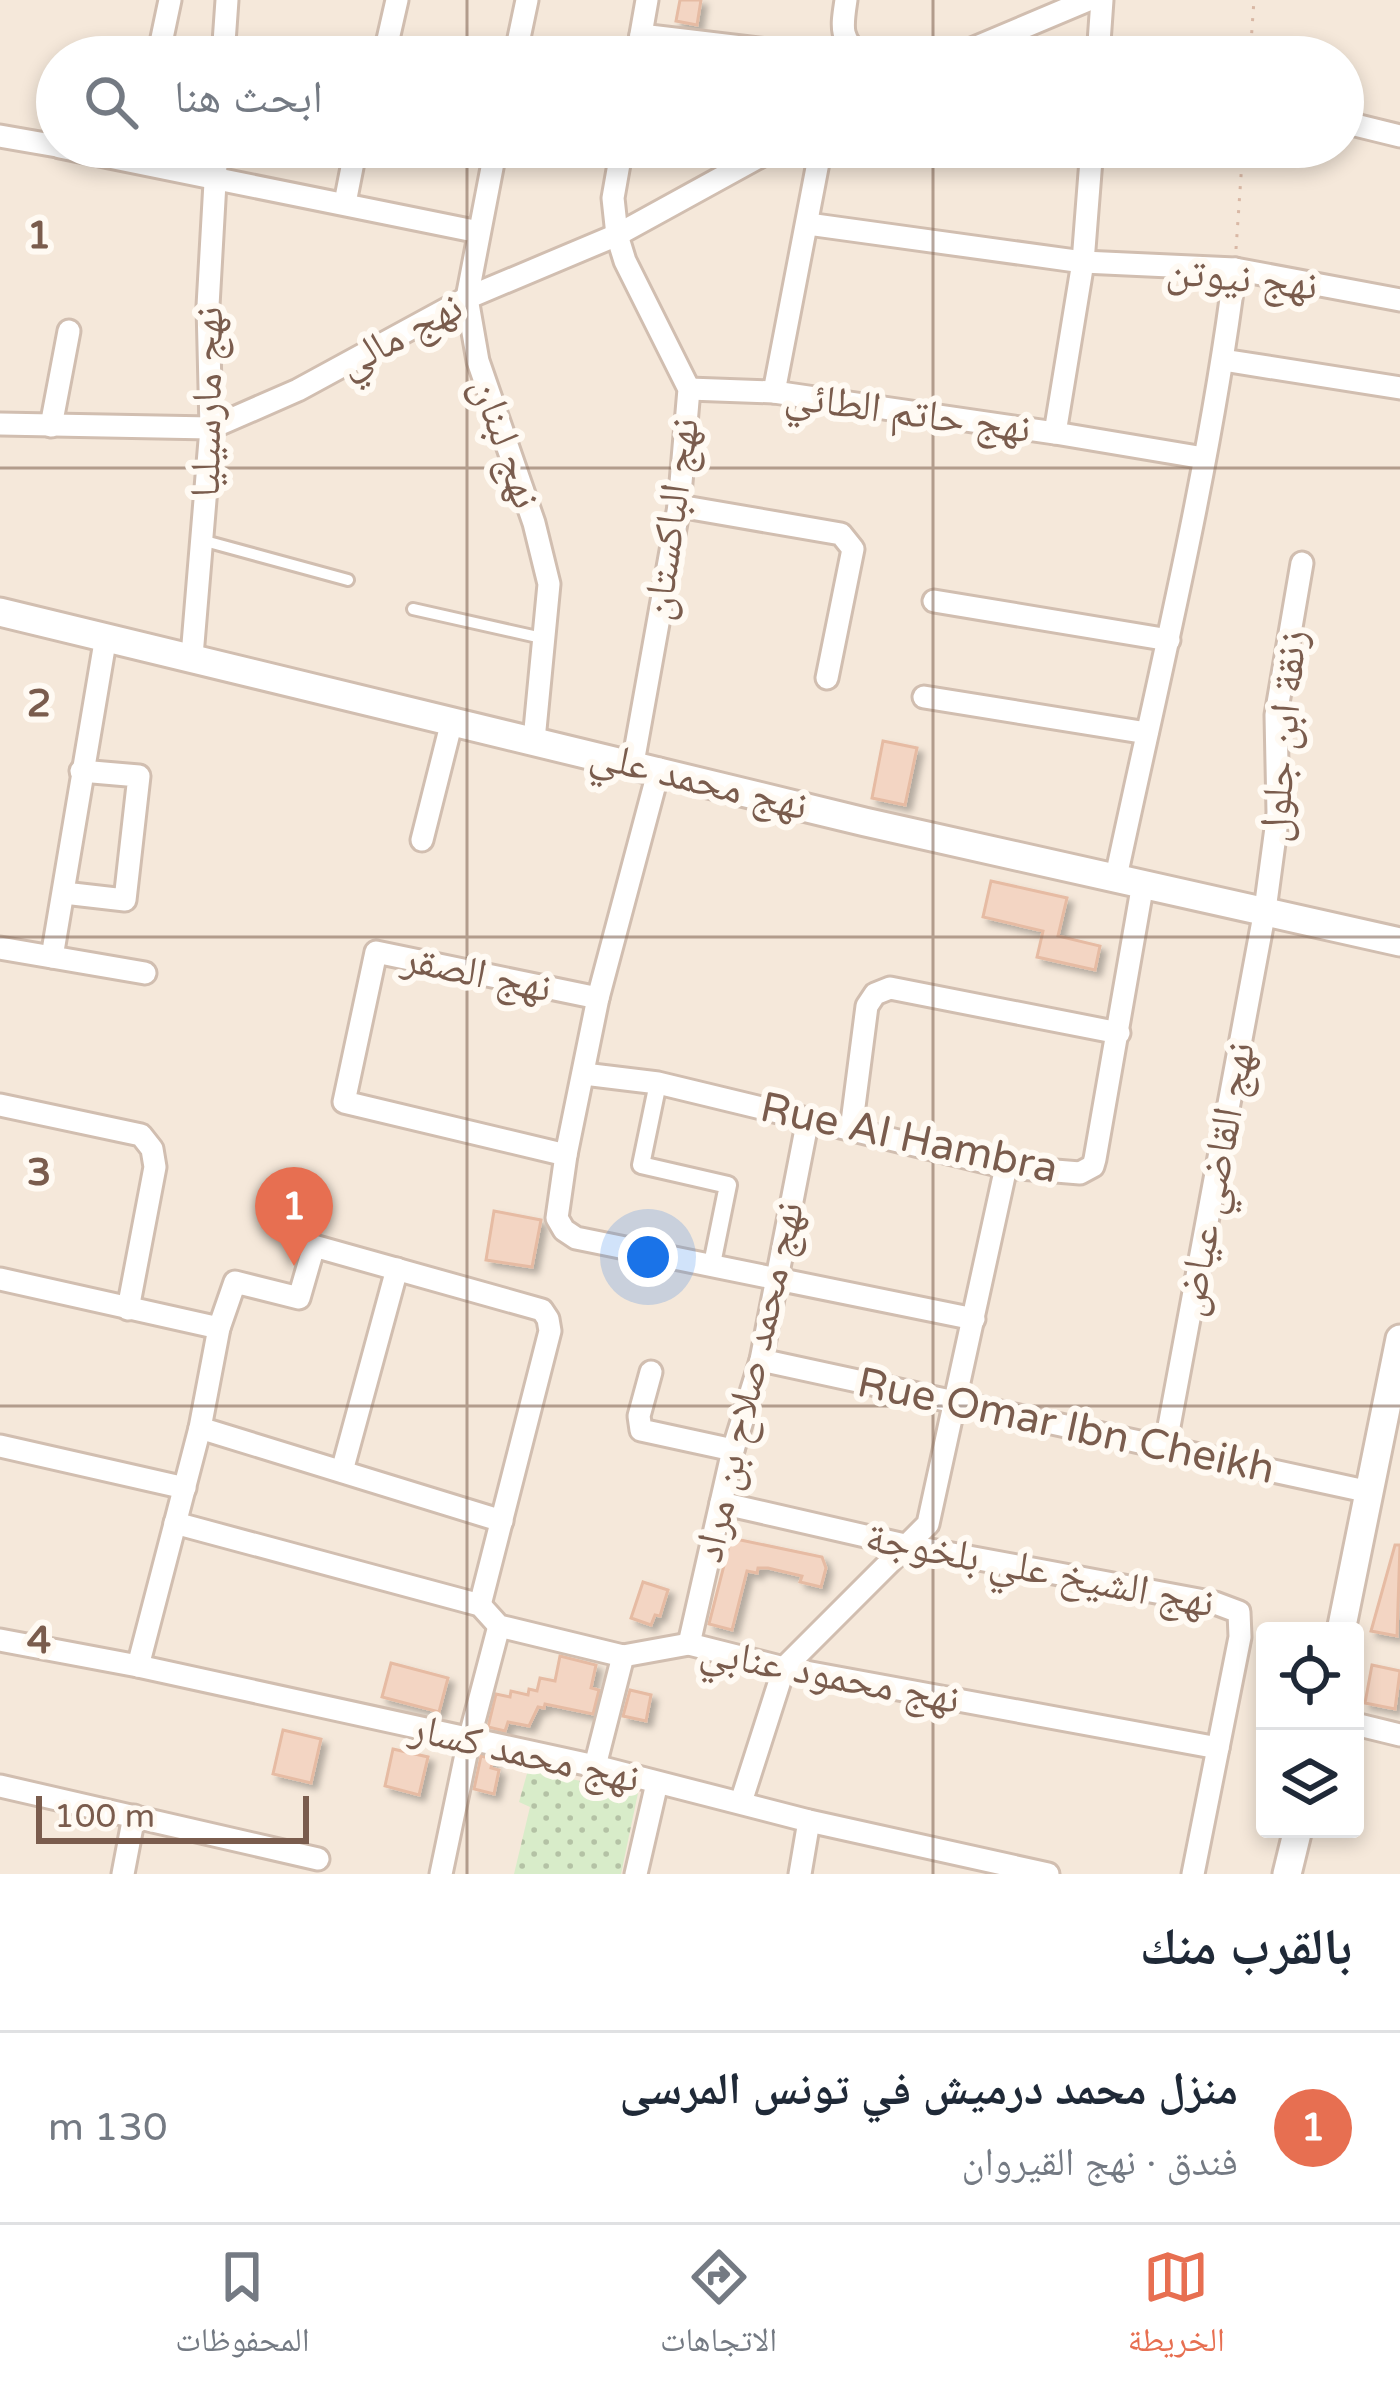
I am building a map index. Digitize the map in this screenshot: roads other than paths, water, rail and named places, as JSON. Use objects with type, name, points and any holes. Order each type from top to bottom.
[{"type":"street","points":[[162,36],[170,0]]},
{"type":"street","points":[[225,36],[227,0]]},
{"type":"street","points":[[389,36],[397,0]]},
{"type":"street","points":[[519,36],[527,0]]},
{"type":"street","points":[[641,36],[647,0]]},
{"type":"street","points":[[844,36],[846,0]]},
{"type":"street","points":[[1003,36],[1088,0]]},
{"type":"street","points":[[1099,36],[1102,0]]},
{"type":"street","points":[[1364,127],[1400,136]]},
{"type":"street","points":[[0,136],[36,143]]},
{"type":"street","points":[[184,168],[479,232]]},
{"type":"street","name":"نهج مارسيليا","points":[[192,656],[212,428],[208,306],[216,168]]},
{"type":"street","points":[[345,203],[352,168]]},
{"type":"street","name":"نهج لبنان","points":[[492,168],[467,298],[478,362],[549,584],[534,740]]},
{"type":"street","name":"نهج الباكستان","points":[[618,168],[613,198],[617,235],[688,389],[679,506],[646,766],[557,1218],[576,1238],[712,1264]]},
{"type":"street","name":"نهج مالي","points":[[0,424],[212,428],[298,390],[467,298],[617,235],[739,168]]},
{"type":"street","points":[[774,392],[817,168]]},
{"type":"street","name":"نهج حاتم الطائي","points":[[688,389],[774,392],[1055,433],[1084,262],[1091,168]]},
{"type":"street","name":"نهج نيوتن","points":[[808,224],[1084,262],[1235,269],[1400,300]]},
{"type":"street","name":"Rue Al Hambra","points":[[584,1074],[658,1083],[1006,1167],[1080,1173],[1093,1166],[1119,1033],[1147,733],[1223,360],[1235,269]]},
{"type":"street","points":[[51,426],[69,331]]},
{"type":"street","points":[[1223,360],[1400,388]]},
{"type":"street","points":[[1055,433],[1204,458]]},
{"type":"street","points":[[679,506],[849,539],[853,549],[827,678]]},
{"type":"street","name":"زنقة ابن جلول","points":[[1265,910],[1278,813],[1276,715],[1302,562]]},
{"type":"street","points":[[934,601],[1169,640]]},
{"type":"street","name":"نهج محمد علي","points":[[0,611],[865,822],[1400,942]]},
{"type":"street","points":[[52,957],[106,636]]},
{"type":"street","points":[[923,697],[1147,733]]},
{"type":"street","points":[[422,840],[452,721]]},
{"type":"street","points":[[64,893],[125,900],[139,776],[81,771]]},
{"type":"street","name":"نهج القاضي عياض","points":[[1165,1448],[1265,910]]},
{"type":"street","points":[[0,948],[145,973]]},
{"type":"street","name":"نهج الصقر","points":[[566,1155],[344,1102],[376,952],[598,998]]},
{"type":"street","points":[[851,1130],[866,1006],[874,994],[890,988],[1119,1033]]},
{"type":"street","points":[[658,1083],[641,1165],[728,1185],[712,1264],[974,1319]]},
{"type":"street","points":[[0,1105],[141,1135],[152,1149],[155,1167],[128,1309]]},
{"type":"street","name":"نهج محمد صلاح بن مراد","points":[[689,1643],[734,1450],[761,1360],[808,1119]]},
{"type":"street","points":[[742,1802],[784,1668],[928,1525],[1006,1167]]},
{"type":"street","points":[[138,1666],[200,1428],[219,1328],[235,1282],[299,1298],[314,1246],[542,1310],[548,1319],[550,1330],[480,1604]]},
{"type":"street","points":[[342,1471],[397,1269]]},
{"type":"street","points":[[0,1279],[219,1328]]},
{"type":"street","points":[[1343,1622],[1370,1492],[1389,1464],[1400,1339]]},
{"type":"street","name":"Rue Omar Ibn Cheikh","points":[[761,1360],[1370,1492]]},
{"type":"street","points":[[651,1372],[639,1417],[641,1430],[734,1450]]},
{"type":"street","points":[[200,1428],[502,1521]]},
{"type":"street","points":[[0,1446],[185,1488]]},
{"type":"street","name":"نهج الشيخ علي بلخوجة","points":[[721,1503],[909,1546],[1215,1603],[1239,1612],[1240,1637],[1193,1874]]},
{"type":"street","points":[[175,1523],[480,1604],[499,1626],[441,1874]]},
{"type":"street","name":"نهج محمود عنابي","points":[[499,1626],[623,1656],[689,1643],[784,1668],[1218,1748]]},
{"type":"street","name":"نهج محمد كسار","points":[[0,1640],[595,1766],[809,1821],[1042,1873]]},
{"type":"street","points":[[595,1766],[623,1656]]},
{"type":"street","points":[[1364,1726],[1400,1735]]},
{"type":"street","points":[[636,1874],[657,1783]]},
{"type":"street","points":[[0,1786],[318,1858]]},
{"type":"street","points":[[123,1874],[134,1816]]},
{"type":"street","points":[[800,1874],[809,1821]]},
{"type":"street","points":[[1287,1874],[1296,1838]]},
{"type":"street","points":[[922,1874],[923,1848]]},
{"type":"lane","points":[[205,541],[348,580]]},
{"type":"lane","points":[[413,609],[542,638]]},
{"type":"place","name":"منزل محمد درميش في تونس المرسى","points":[[294,1266]]}]
